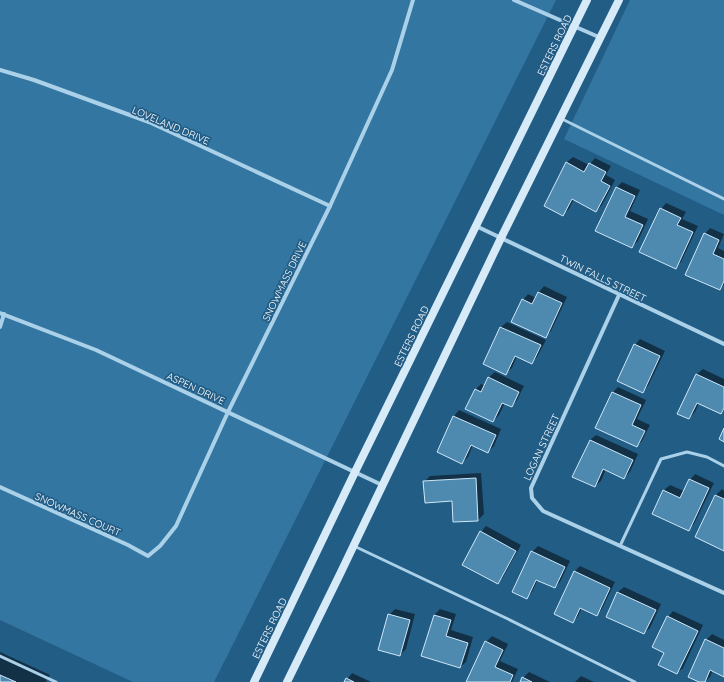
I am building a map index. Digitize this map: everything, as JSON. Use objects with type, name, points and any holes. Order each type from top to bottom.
[{"type":"main road","name":"ESTERS ROAD","points":[[254,682],[355,472],[587,0]]},
{"type":"main road","points":[[287,682],[354,546],[501,238],[619,0]]},
{"type":"street","name":"SNOWMASS DRIVE","points":[[148,556],[160,546],[176,526],[228,412],[330,206],[392,70],[413,0]]},
{"type":"street","points":[[514,0],[600,38]]},
{"type":"street","name":"LOVELAND DRIVE","points":[[0,70],[34,80],[149,122],[330,206]]},
{"type":"street","name":"TWIN FALLS STREET","points":[[476,226],[724,344]]},
{"type":"street","name":"LOGAN STREET","points":[[619,295],[531,488],[532,498],[543,511],[724,593]]},
{"type":"street","points":[[0,327],[2,313]]},
{"type":"street","name":"ASPEN DRIVE","points":[[2,313],[96,350],[383,485]]},
{"type":"street","name":"SNOWMASS COURT","points":[[0,488],[148,556]]},
{"type":"lane","points":[[560,118],[724,199]]},
{"type":"lane","points":[[620,546],[661,459],[687,452],[707,458],[724,466]]},
{"type":"lane","points":[[354,546],[508,619],[635,682]]},
{"type":"lane","points":[[0,656],[56,682]]},
{"type":"shaded area","points":[[0,0],[556,0],[214,682],[133,682],[0,620]]},
{"type":"shaded area","points":[[630,0],[724,0],[724,215],[564,139]]},
{"type":"building","points":[[566,162],[584,172],[589,163],[606,172],[601,181],[610,186],[596,212],[572,199],[563,216],[544,206]]},
{"type":"building","points":[[616,187],[635,196],[625,217],[643,225],[632,248],[595,231]]},
{"type":"building","points":[[660,208],[681,218],[677,225],[693,232],[676,269],[639,252]]},
{"type":"building","points":[[704,233],[719,240],[713,254],[724,259],[724,281],[720,290],[685,275]]},
{"type":"building","points":[[538,292],[562,303],[546,338],[511,322],[522,299],[532,304]]},
{"type":"building","points":[[500,327],[541,345],[532,364],[515,356],[506,375],[483,364]]},
{"type":"building","points":[[634,344],[660,356],[643,393],[617,381]]},
{"type":"building","points":[[696,374],[724,387],[724,408],[721,414],[697,403],[689,419],[677,414]]},
{"type":"building","points":[[488,377],[519,392],[512,407],[502,403],[493,422],[465,409],[475,389],[481,392]]},
{"type":"building","points":[[612,392],[641,405],[632,425],[645,431],[637,447],[595,428]]},
{"type":"building","points":[[453,416],[496,435],[488,453],[471,445],[462,464],[437,452]]},
{"type":"building","points":[[724,428],[724,442],[719,439]]},
{"type":"building","points":[[590,440],[633,460],[624,479],[603,469],[595,487],[572,477]]},
{"type":"building","points":[[476,478],[478,521],[453,522],[452,501],[425,503],[423,481]]},
{"type":"building","points":[[689,479],[709,488],[689,531],[652,514],[663,490],[680,498]]},
{"type":"building","points":[[715,495],[724,499],[724,551],[695,537]]},
{"type":"building","points":[[480,531],[516,551],[498,584],[462,565]]},
{"type":"building","points":[[531,551],[565,567],[555,588],[536,580],[527,599],[512,592]]},
{"type":"building","points":[[574,571],[610,588],[597,616],[580,608],[573,623],[554,614]]},
{"type":"building","points":[[617,592],[656,610],[644,634],[606,617]]},
{"type":"building","points":[[388,614],[410,620],[400,656],[378,650]]},
{"type":"building","points":[[434,615],[451,620],[446,636],[468,643],[460,668],[421,656]]},
{"type":"building","points":[[667,616],[698,631],[677,674],[658,665],[664,653],[652,647]]},
{"type":"building","points":[[705,639],[724,648],[724,677],[710,670],[705,682],[699,682],[688,677]]},
{"type":"building","points":[[485,641],[503,650],[495,667],[513,675],[510,682],[466,682]]},
{"type":"building","points":[[0,675],[16,682],[0,682]]},
{"type":"building","points":[[522,677],[532,682],[520,682]]},
{"type":"building","points":[[346,678],[354,682],[344,682]]}]
